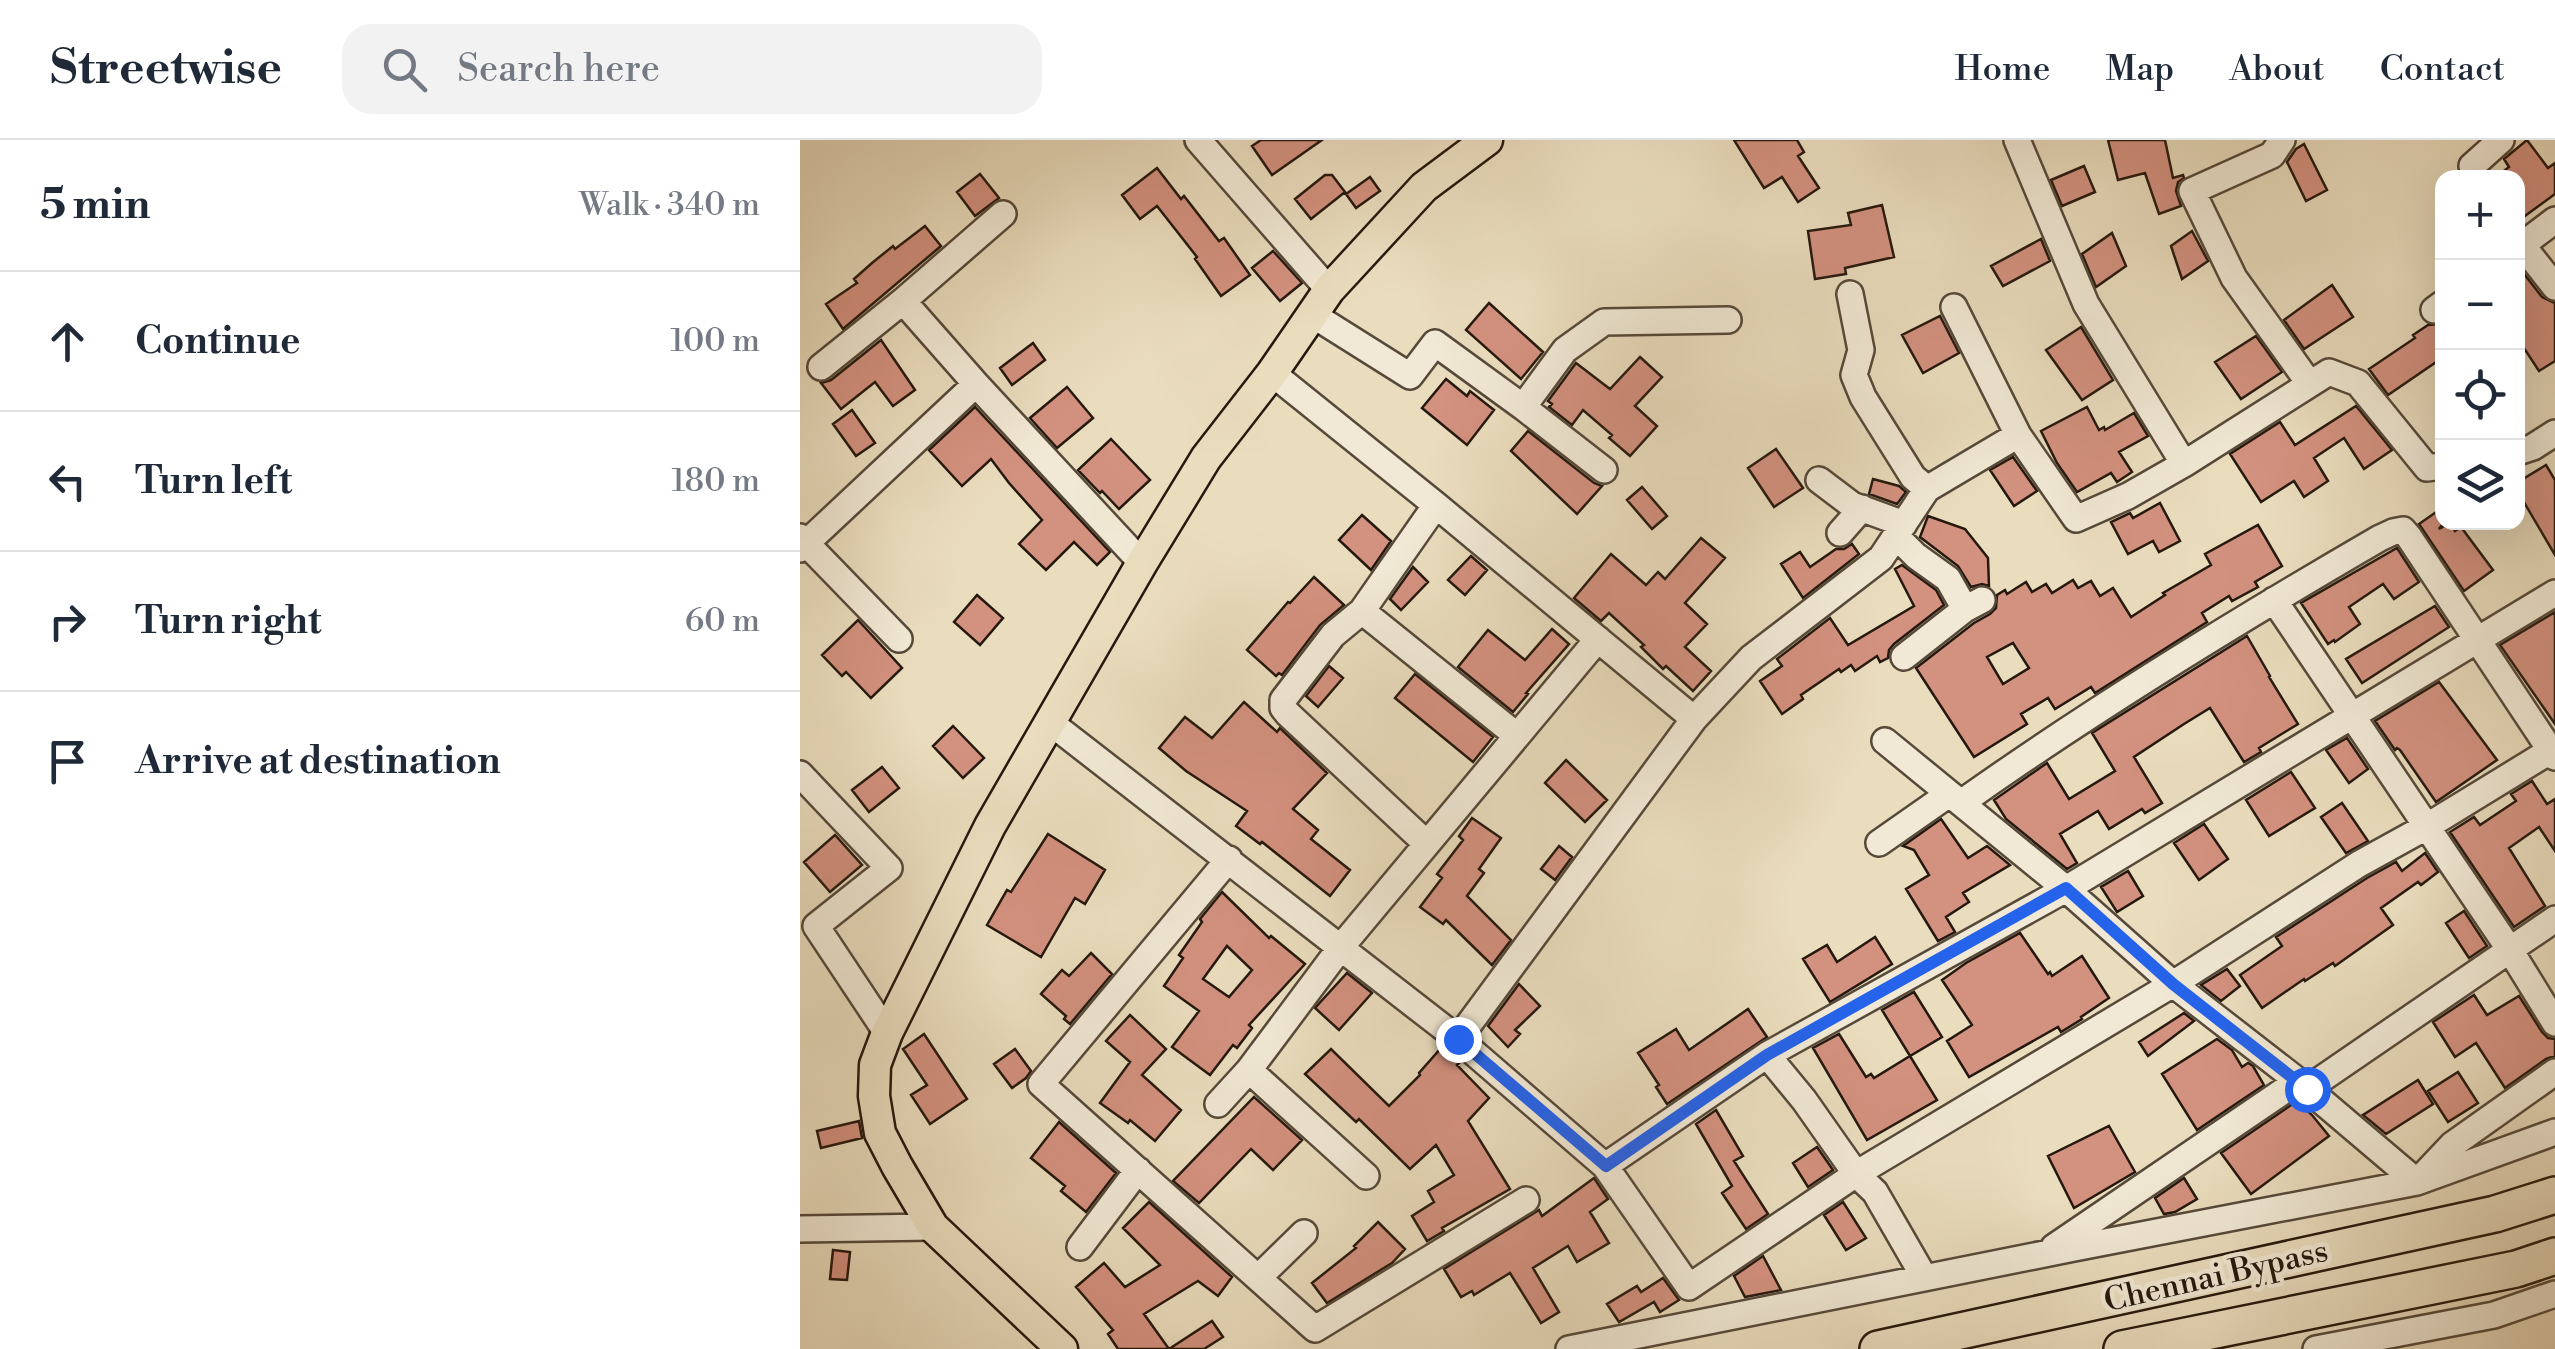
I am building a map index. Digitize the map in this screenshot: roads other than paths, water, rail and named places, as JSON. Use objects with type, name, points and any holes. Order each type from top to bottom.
[{"type":"highway","name":"Chennai Bypass","points":[[1878,1349],[2495,1214],[2555,1195]]},
{"type":"highway","name":"Chennai Bypass","points":[[2122,1349],[2516,1269],[2555,1256]]},
{"type":"main road","points":[[1062,1349],[933,1227],[880,1133],[874,1096],[875,1064],[990,826],[1206,458],[1272,374],[1321,302],[1424,187],[1487,140]]},
{"type":"street","points":[[1198,140],[1321,302],[1410,376],[1434,343],[1604,470]]},
{"type":"street","points":[[2017,140],[2086,304],[2184,464]]},
{"type":"street","points":[[2282,140],[2272,155],[2192,190],[2234,278],[2309,383]]},
{"type":"street","points":[[2472,166],[2501,140]]},
{"type":"street","points":[[821,367],[1004,214]]},
{"type":"street","points":[[2525,242],[2555,220]]},
{"type":"street","points":[[2525,252],[2555,287]]},
{"type":"street","points":[[1850,294],[1861,350],[1854,375],[1903,461],[1927,490]]},
{"type":"street","points":[[903,301],[1142,564]]},
{"type":"street","points":[[1954,307],[2018,435],[2076,519],[2128,496],[2184,464],[2328,372],[2358,383],[2427,468],[2435,467]]},
{"type":"street","points":[[1524,408],[1564,350],[1604,322],[1728,320]]},
{"type":"street","points":[[1272,374],[1694,719]]},
{"type":"street","points":[[899,639],[802,543],[976,384]]},
{"type":"street","points":[[2525,450],[2555,433]]},
{"type":"street","points":[[1458,1039],[1694,719],[1751,658],[1881,558],[1927,490],[2018,435]]},
{"type":"street","points":[[1819,480],[1852,505],[1900,530],[1916,556],[1948,579],[1974,605],[1904,657]]},
{"type":"street","points":[[1427,844],[1283,708],[1283,700],[1333,634],[1362,611],[1436,506]]},
{"type":"street","points":[[1840,532],[1862,508]]},
{"type":"street","points":[[1051,723],[1458,1039],[1606,1166],[1689,1287],[1856,1174],[2173,984],[2359,864],[2554,752],[2403,530],[2380,538],[2274,600],[1879,842]]},
{"type":"street","points":[[1606,1166],[1767,1055],[2066,888],[2555,593]]},
{"type":"street","points":[[2274,600],[2555,1023]]},
{"type":"street","points":[[1362,611],[1516,735]]},
{"type":"street","points":[[1218,1104],[1341,948],[1598,639]]},
{"type":"street","points":[[1885,741],[2066,888],[2173,984],[2303,1085],[2417,1182]]},
{"type":"street","points":[[800,774],[889,868],[816,926],[887,1034]]},
{"type":"street","points":[[1228,859],[1040,1084],[1315,1328],[1526,1200]]},
{"type":"street","points":[[2044,1253],[2555,919]]},
{"type":"street","points":[[1767,1055],[1856,1174],[1876,1192],[1924,1277]]},
{"type":"street","points":[[1248,1070],[1366,1176]]},
{"type":"street","points":[[2417,1182],[2452,1145],[2555,1072]]},
{"type":"street","points":[[1569,1349],[2417,1182],[2555,1132]]},
{"type":"street","points":[[1080,1246],[1138,1170]]},
{"type":"street","points":[[800,1229],[933,1227]]},
{"type":"street","points":[[1258,1278],[1304,1233]]},
{"type":"street","points":[[2316,1349],[2550,1302]]}]
